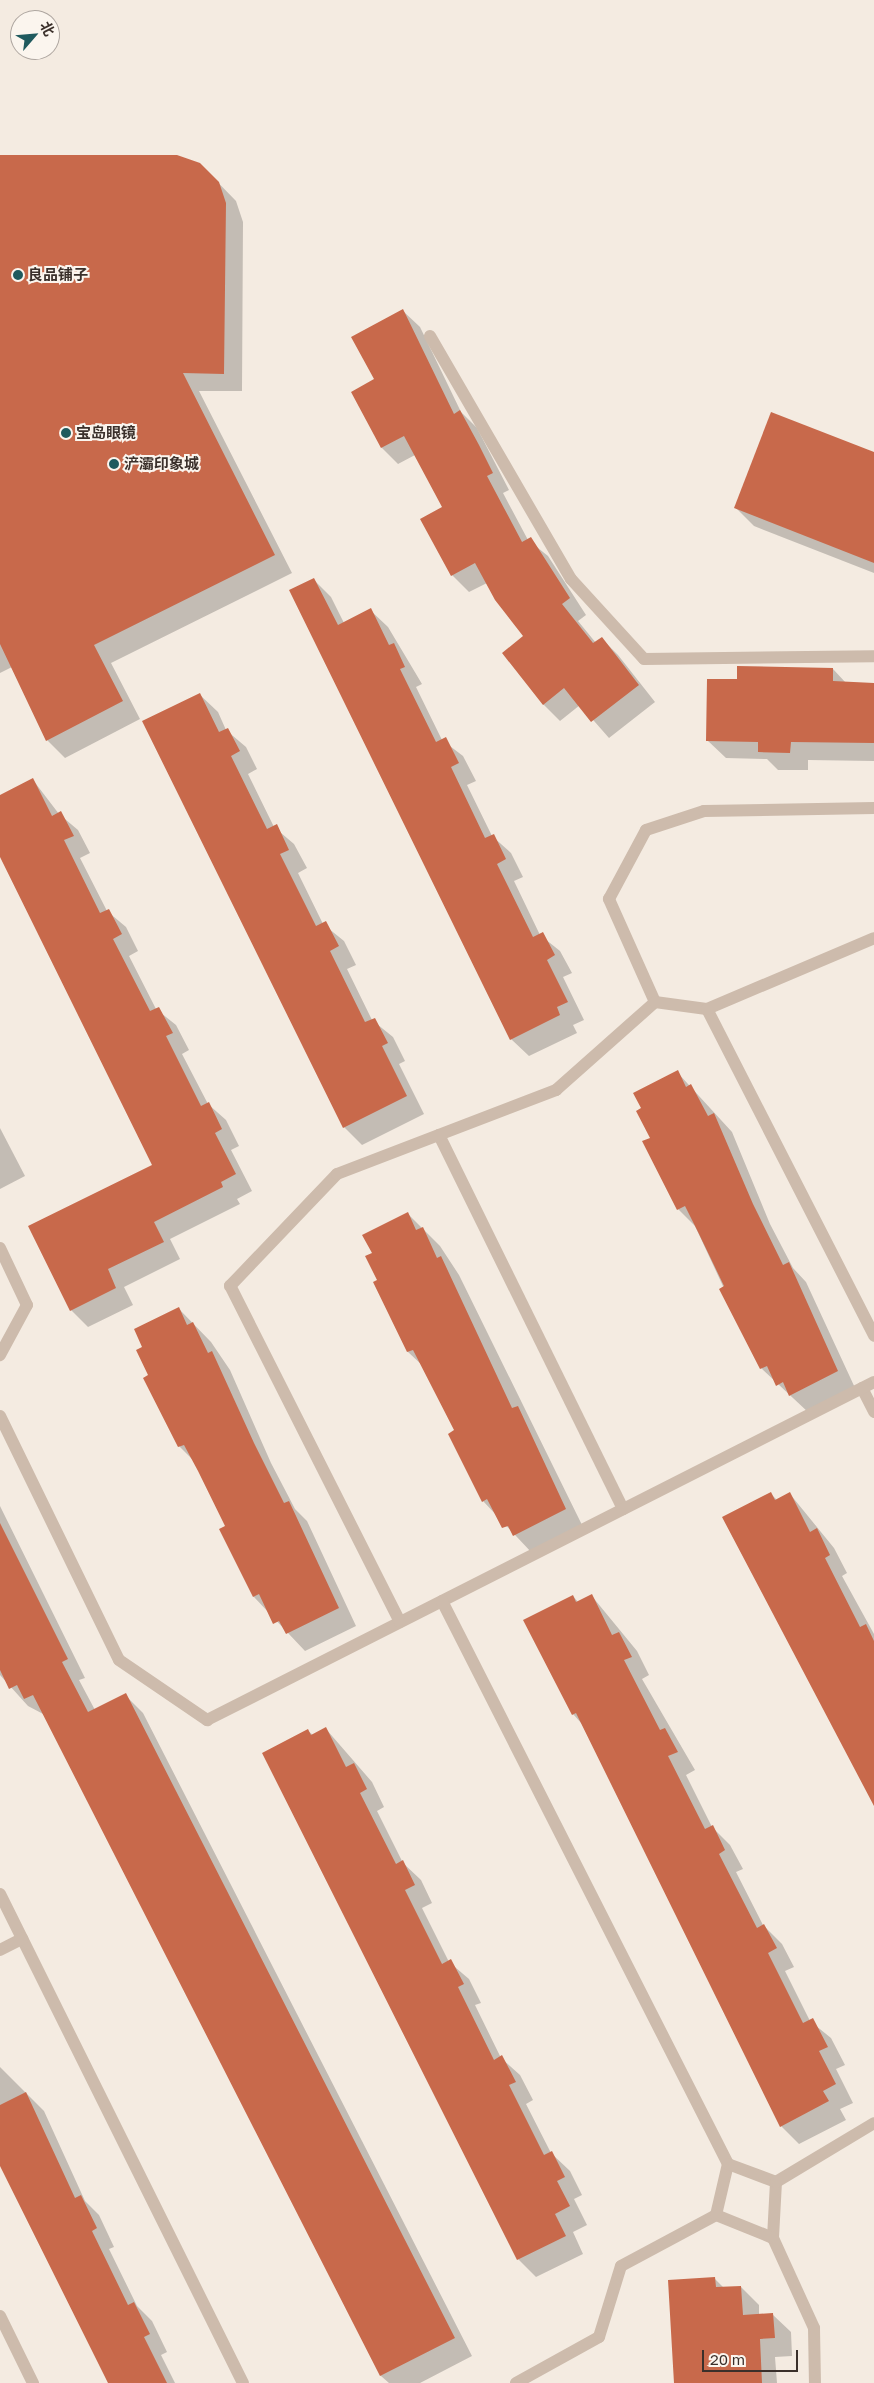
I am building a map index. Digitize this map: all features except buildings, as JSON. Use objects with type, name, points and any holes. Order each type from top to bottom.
[{"type":"street","points":[[430,336],[571,579],[644,659],[874,656]]},
{"type":"street","points":[[655,1002],[610,899],[646,830],[704,811],[874,808]]},
{"type":"street","points":[[400,1622],[230,1286],[337,1174],[556,1090],[655,1002],[707,1009],[874,938]]},
{"type":"street","points":[[707,1009],[874,1336]]},
{"type":"street","points":[[439,1135],[624,1509]]},
{"type":"street","points":[[0,1248],[27,1304],[0,1355]]},
{"type":"street","points":[[0,1416],[119,1660],[207,1720],[874,1382]]},
{"type":"street","points":[[862,1388],[874,1412]]},
{"type":"street","points":[[442,1601],[728,2164],[716,2215],[621,2266],[599,2337],[516,2383]]},
{"type":"street","points":[[0,1894],[243,2383]]},
{"type":"street","points":[[0,1950],[22,1939]]},
{"type":"street","points":[[776,2182],[874,2124]]},
{"type":"street","points":[[728,2164],[776,2182]]},
{"type":"street","points":[[776,2182],[773,2238],[814,2328],[814,2383]]},
{"type":"street","points":[[716,2215],[773,2238]]},
{"type":"street","points":[[0,2316],[33,2383]]},
{"type":"place","name":"良品铺子","points":[[18,275]]},
{"type":"place","name":"宝岛眼镜","points":[[66,433]]},
{"type":"place","name":"浐灞印象城","points":[[114,464]]}]
